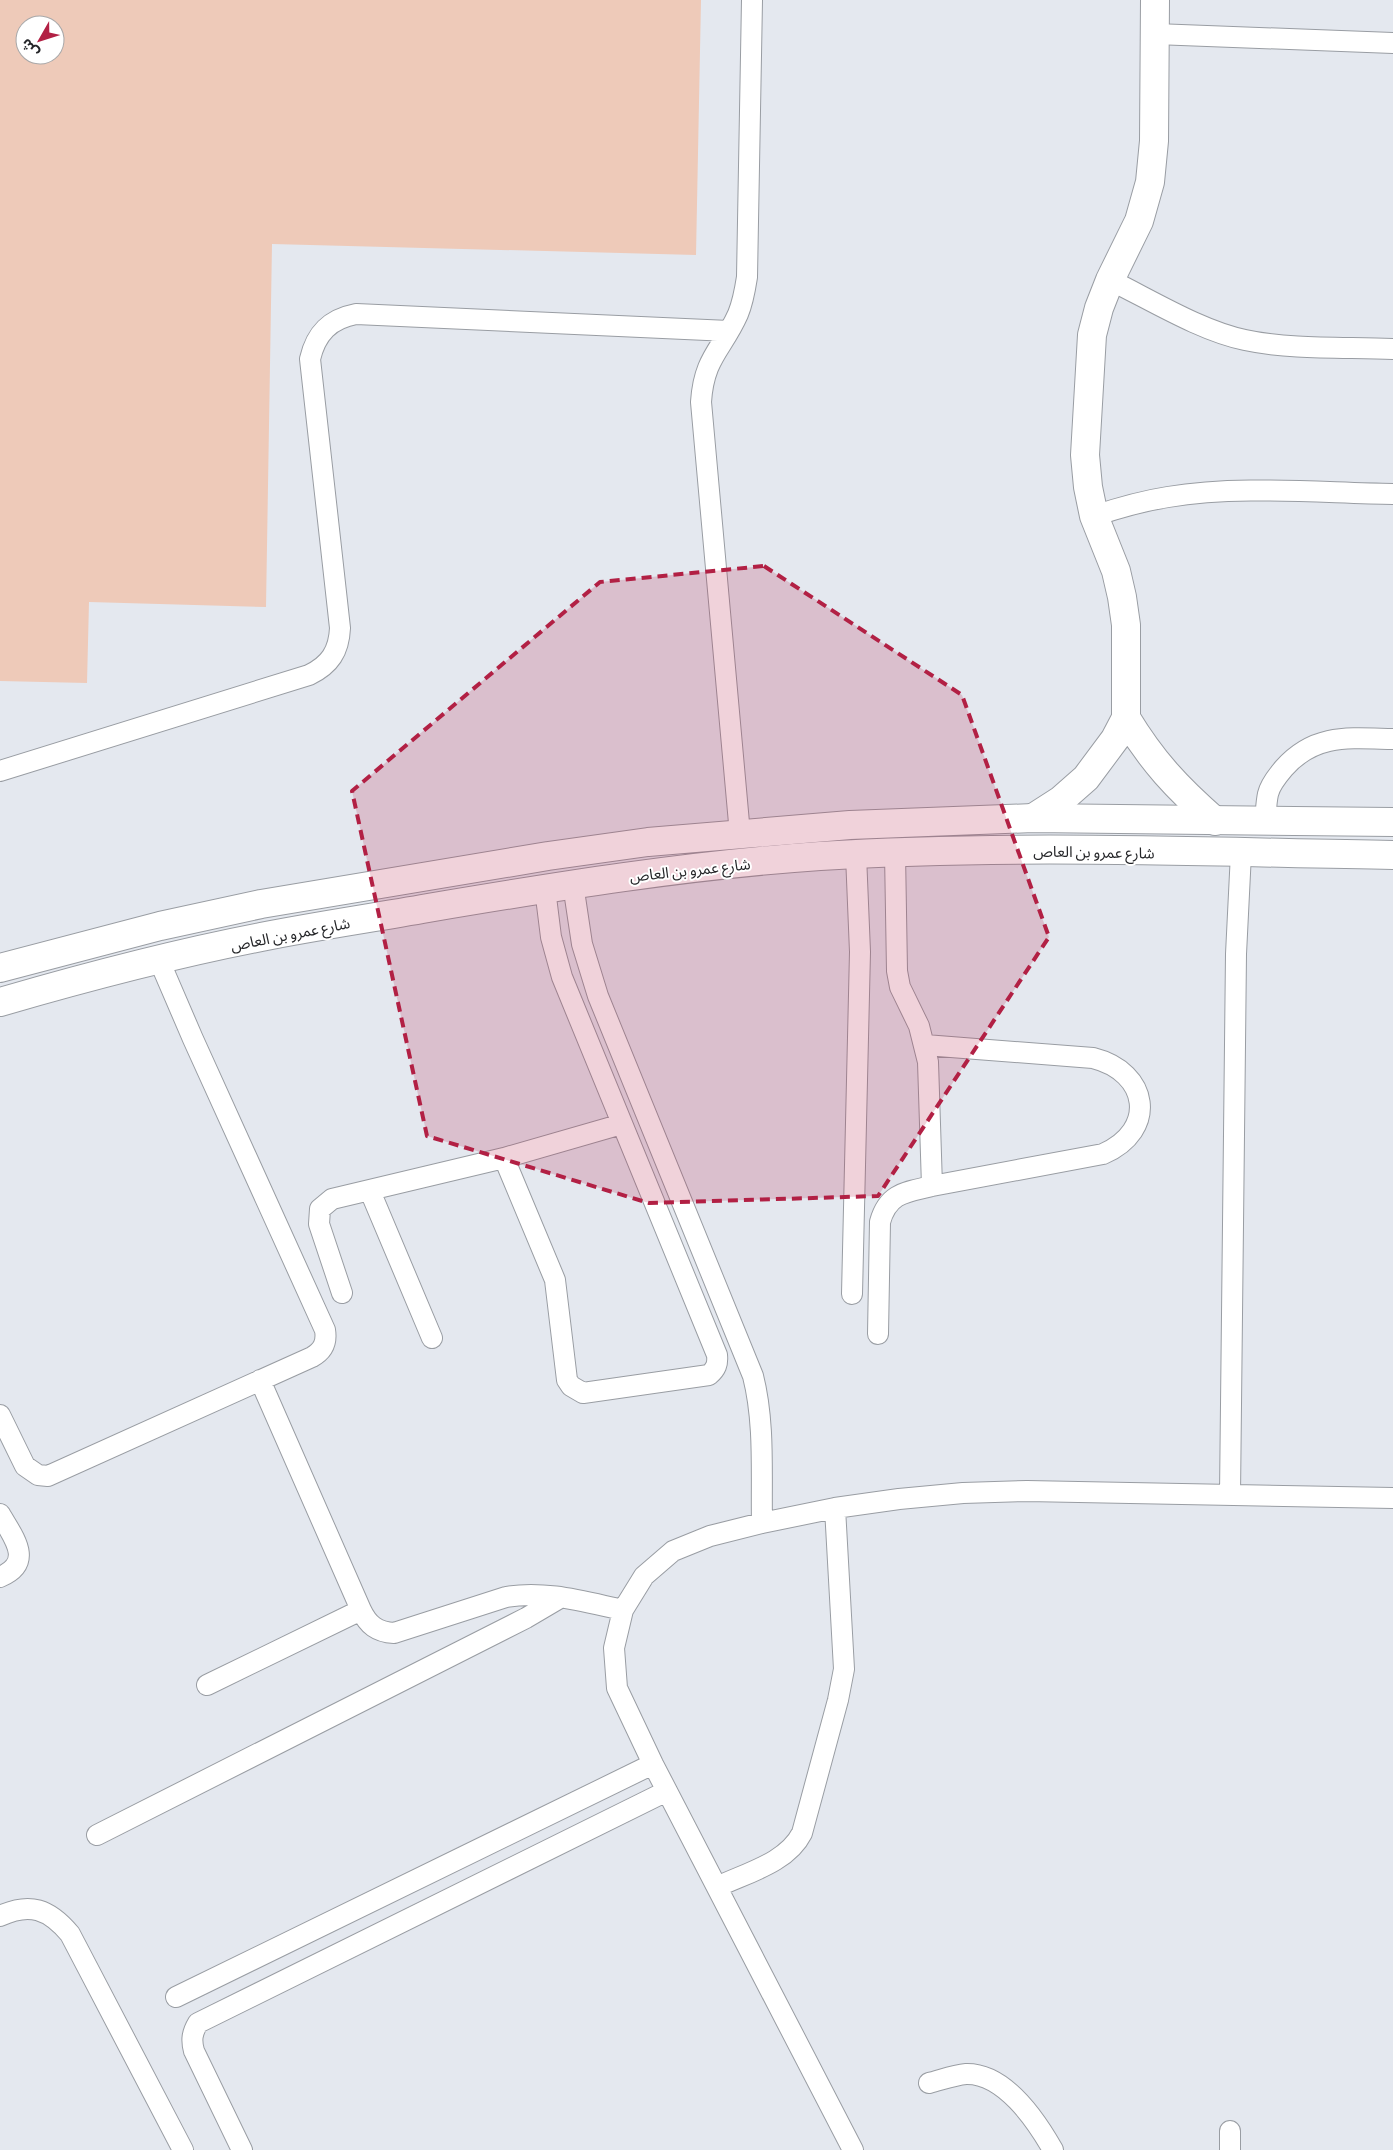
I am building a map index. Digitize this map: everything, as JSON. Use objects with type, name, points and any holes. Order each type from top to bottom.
[{"type":"main road","points":[[1033,818],[1061,800],[1086,778],[1115,739],[1126,718],[1126,625],[1122,597],[1116,572],[1094,516],[1088,487],[1085,455],[1092,335],[1099,308],[1110,280],[1125,254],[1140,221],[1150,182],[1154,141],[1155,0]]},
{"type":"main road","points":[[1126,718],[1144,748],[1166,775],[1215,821]]},
{"type":"main road","name":"شارع عمرو بن العاص","points":[[0,968],[160,926],[261,904],[548,856],[648,842],[850,825],[1033,818],[1393,822]]},
{"type":"main road","name":"شارع عمرو بن العاص","points":[[0,1002],[159,960],[261,937],[573,884],[719,865],[895,853],[1027,850],[1393,855]]},
{"type":"lane","points":[[740,834],[701,402],[706,371],[712,356],[738,314],[747,277],[752,0]]},
{"type":"lane","points":[[1155,34],[1393,43]]},
{"type":"lane","points":[[1110,280],[1193,321],[1220,333],[1244,340],[1270,344],[1393,349]]},
{"type":"lane","points":[[0,771],[309,675],[329,662],[336,652],[340,640],[340,628],[310,359],[313,345],[330,323],[342,317],[356,314],[729,331]]},
{"type":"lane","points":[[1094,516],[1130,504],[1204,492],[1393,494]]},
{"type":"lane","points":[[1265,821],[1268,794],[1278,774],[1292,759],[1308,747],[1327,740],[1348,738],[1393,739]]},
{"type":"lane","points":[[895,853],[897,971],[900,987],[919,1026],[928,1062],[932,1186]]},
{"type":"lane","points":[[1230,1495],[1236,954],[1240,853]]},
{"type":"lane","points":[[852,1294],[860,952],[856,855]]},
{"type":"lane","points":[[573,884],[582,944],[598,996],[753,1376],[758,1394],[760,1414],[762,1522]]},
{"type":"lane","points":[[504,1158],[554,1280],[567,1380],[571,1386],[582,1393],[709,1375],[715,1370],[718,1363],[717,1355],[562,977],[551,937],[545,889]]},
{"type":"lane","points":[[0,1415],[24,1466],[38,1475],[48,1476],[319,1353],[324,1347],[325,1330],[192,1038],[159,960]]},
{"type":"lane","points":[[878,1334],[880,1222],[888,1202],[897,1196],[932,1186],[1103,1154],[1119,1147],[1131,1135],[1137,1123],[1139,1097],[1134,1083],[1124,1071],[1109,1062],[925,1045]]},
{"type":"lane","points":[[342,1293],[318,1216],[320,1209],[332,1199],[504,1158],[622,1124]]},
{"type":"lane","points":[[370,1191],[432,1338]]},
{"type":"lane","points":[[260,1380],[366,1621],[374,1628],[384,1632],[394,1632],[521,1594],[560,1598],[623,1610]]},
{"type":"lane","points":[[851,2149],[653,1764],[618,1688],[614,1648],[623,1610],[644,1576],[673,1551],[710,1536],[762,1522],[835,1508],[954,1494],[1027,1491],[1393,1498]]},
{"type":"lane","points":[[717,1887],[780,1857],[798,1843],[802,1833],[838,1700],[844,1668],[835,1508]]},
{"type":"lane","points":[[0,1514],[18,1547],[19,1562],[13,1570],[0,1577]]},
{"type":"lane","points":[[97,1835],[510,1627],[560,1598]]},
{"type":"lane","points":[[207,1685],[361,1610]]},
{"type":"lane","points":[[176,1997],[653,1764]]},
{"type":"lane","points":[[242,2150],[194,2051],[192,2032],[198,2023],[668,1791]]},
{"type":"lane","points":[[0,1916],[15,1909],[31,1909],[47,1913],[60,1922],[70,1934],[183,2150]]},
{"type":"lane","points":[[929,2083],[965,2074],[982,2076],[995,2081],[1009,2092],[1032,2119],[1053,2150]]},
{"type":"highlighted area","points":[[764,566],[962,695],[1049,937],[878,1196],[649,1203],[427,1136],[352,791],[600,582]]},
{"type":"building","points":[[0,0],[701,0],[696,255],[272,244],[266,607],[89,602],[87,683],[0,681]]}]
